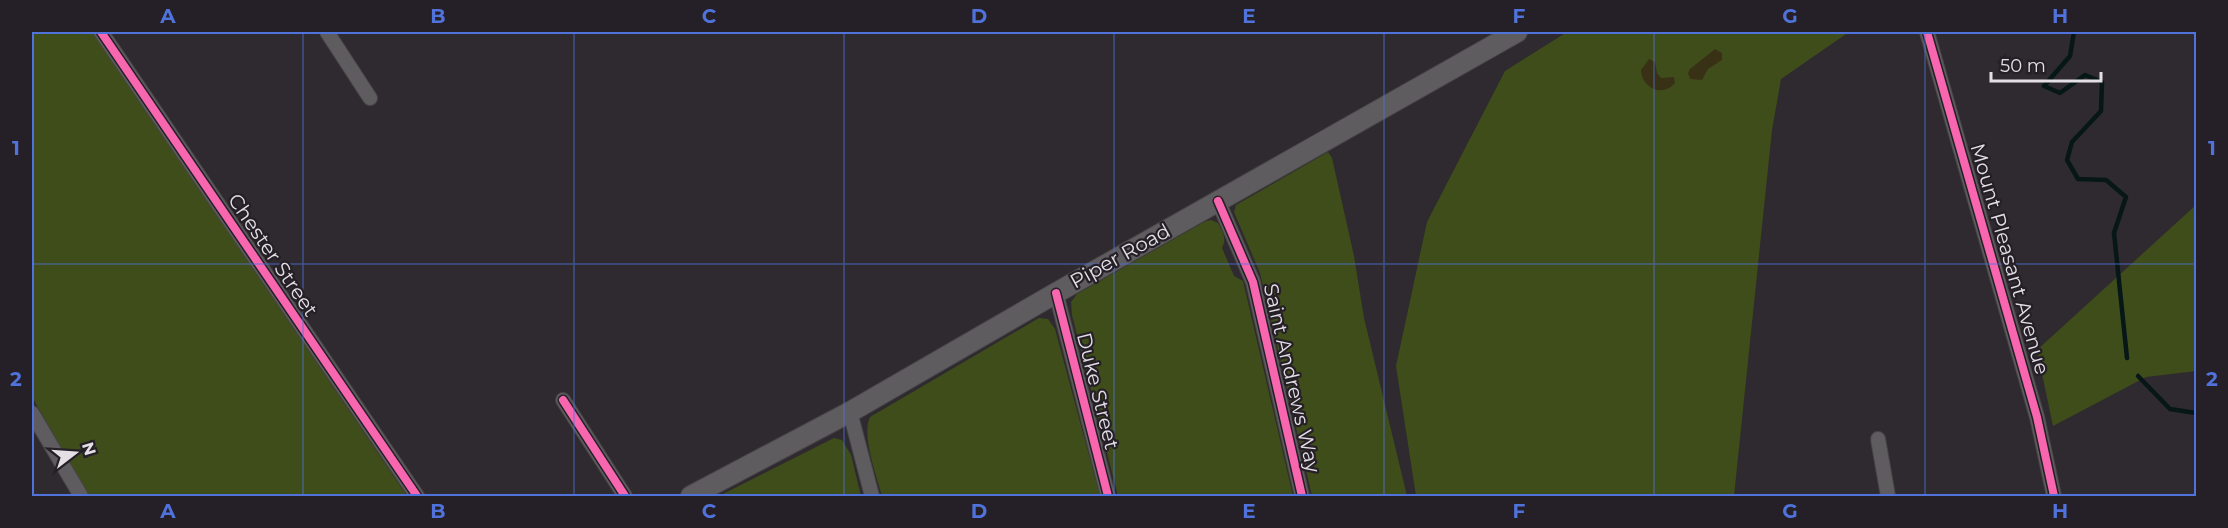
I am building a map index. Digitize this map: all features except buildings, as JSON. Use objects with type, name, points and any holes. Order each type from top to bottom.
[{"type":"main road","name":"Piper Road","points":[[690,496],[850,412],[1517,32]]},
{"type":"street","name":"Chester Street","points":[[101,32],[417,496]]},
{"type":"street","points":[[327,32],[370,98]]},
{"type":"street","name":"Mount Pleasant Avenue","points":[[1927,32],[2037,417],[2054,496]]},
{"type":"street","name":"Saint Andrews Way","points":[[1218,201],[1252,282],[1302,496]]},
{"type":"street","name":"Duke Street","points":[[1056,293],[1108,496]]},
{"type":"street","points":[[563,400],[625,496]]},
{"type":"street","points":[[32,412],[81,496]]},
{"type":"street","points":[[850,412],[872,496]]},
{"type":"street","points":[[1878,439],[1888,496]]},
{"type":"green space","points":[[32,32],[93,32],[407,496],[89,496],[32,397]]},
{"type":"green space","points":[[1567,32],[1849,32],[1781,79],[1772,130],[1734,496],[1416,496],[1396,366],[1427,222],[1505,71]]},
{"type":"green space","points":[[1328,152],[1332,158],[1354,256],[1364,318],[1407,496],[1312,496],[1260,273],[1234,212],[1236,205]]},
{"type":"green space","points":[[2196,205],[2196,371],[2146,377],[2053,426],[2037,350]]},
{"type":"green space","points":[[1211,220],[1218,223],[1223,233],[1222,248],[1234,276],[1243,281],[1293,496],[1118,496],[1072,315],[1071,302],[1077,294]]},
{"type":"green space","points":[[1039,318],[1048,319],[1055,329],[1100,496],[882,496],[867,434],[870,417]]},
{"type":"green space","points":[[834,438],[842,440],[851,455],[861,496],[719,496]]},
{"type":"sand","points":[[1715,49],[1722,53],[1722,60],[1708,69],[1702,80],[1690,79],[1688,73],[1690,69]]},
{"type":"sand","points":[[1649,59],[1655,62],[1657,73],[1661,78],[1674,77],[1675,83],[1664,90],[1649,86],[1641,70]]},
{"type":"waterway","points":[[2074,32],[2070,56],[2044,86],[2060,93],[2085,75],[2102,82],[2101,111],[2072,142],[2067,160],[2078,179],[2106,180],[2126,197],[2114,233],[2127,358]]},
{"type":"waterway","points":[[2138,376],[2170,409],[2196,413]]},
{"type":"cycle path","points":[[101,32],[417,496]]},
{"type":"cycle path","points":[[1927,32],[2037,417],[2054,496]]},
{"type":"cycle path","points":[[1218,201],[1253,282],[1302,496]]},
{"type":"cycle path","points":[[1056,293],[1108,496]]},
{"type":"cycle path","points":[[563,400],[625,496]]}]
